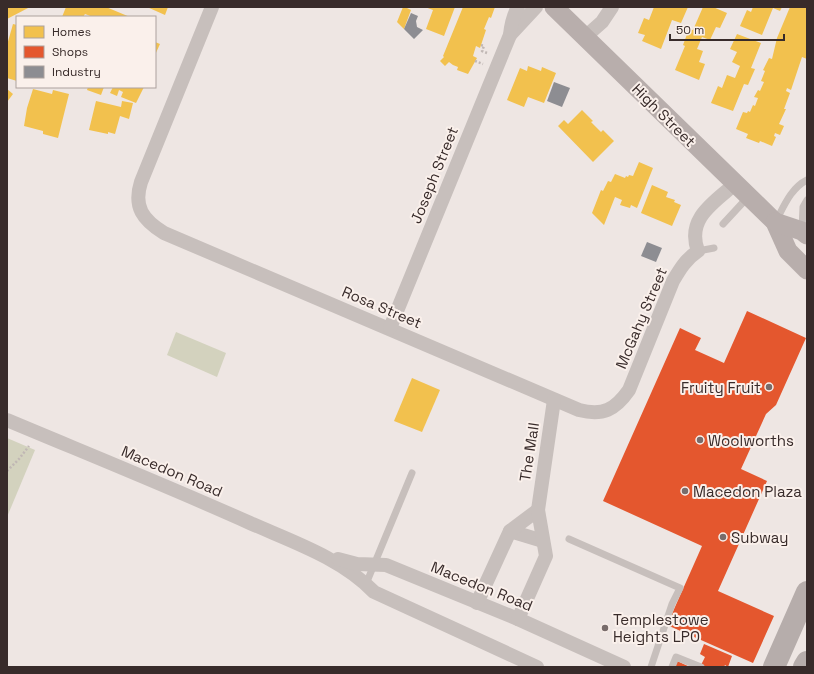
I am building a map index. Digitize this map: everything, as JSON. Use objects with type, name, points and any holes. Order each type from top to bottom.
[{"type":"main road","name":"High Street","points":[[554,7],[775,222],[788,252],[807,270]]},
{"type":"main road","name":"High Street","points":[[775,222],[805,233]]},
{"type":"main road","points":[[774,667],[807,592]]},
{"type":"main road","points":[[804,667],[807,662]]},
{"type":"street","name":"Rosa Street","points":[[212,7],[141,182],[138,198],[144,217],[153,226],[164,233],[390,328],[554,400],[590,413],[600,413],[611,410]]},
{"type":"street","name":"Joseph Street","points":[[390,328],[510,35],[511,23],[514,13],[518,7]]},
{"type":"street","name":"Joseph Street","points":[[510,35],[536,7]]},
{"type":"street","points":[[585,37],[599,24],[612,7]]},
{"type":"street","points":[[698,251],[695,243],[694,230],[704,212],[742,190]]},
{"type":"street","name":"McGahy Street","points":[[611,410],[622,400],[629,390],[673,281],[688,259],[698,251]]},
{"type":"street","name":"The Mall","points":[[518,619],[546,556],[538,510],[554,400]]},
{"type":"street","name":"Macedon Road","points":[[7,420],[197,500],[322,555],[354,574],[374,592],[537,667]]},
{"type":"street","points":[[477,603],[510,531],[538,510]]},
{"type":"street","points":[[510,531],[543,541]]},
{"type":"street","name":"Macedon Road","points":[[322,555],[357,564],[386,565],[518,619],[624,667]]},
{"type":"lane","points":[[775,222],[789,196],[807,180]]},
{"type":"lane","points":[[723,224],[742,190]]},
{"type":"lane","points":[[805,233],[802,206],[807,200]]},
{"type":"lane","points":[[698,251],[714,248]]},
{"type":"lane","points":[[366,584],[412,473]]},
{"type":"lane","points":[[569,539],[680,588],[672,604],[651,667]]},
{"type":"lane","points":[[672,667],[676,657],[701,667]]},
{"type":"path","points":[[481,45],[484,46],[482,51],[486,52]]},
{"type":"path","points":[[475,61],[483,64]]},
{"type":"path","points":[[7,471],[19,460],[29,446]]},
{"type":"green space","points":[[176,332],[226,353],[217,377],[167,355]]},
{"type":"green space","points":[[7,438],[35,450],[7,517]]},
{"type":"building: Homes","points":[[7,7],[30,7],[7,19]]},
{"type":"building: Homes","points":[[66,7],[106,7],[128,16],[90,16],[85,14],[84,16],[62,16]]},
{"type":"building: Homes","points":[[147,7],[168,7],[165,15]]},
{"type":"building: Homes","points":[[403,7],[407,7],[411,10],[404,29],[397,22]]},
{"type":"building: Homes","points":[[425,7],[455,7],[444,36],[426,29],[433,10]]},
{"type":"building: Homes","points":[[463,7],[495,7],[491,18],[489,17],[484,29],[486,30],[480,48],[476,46],[473,56],[477,58],[468,74],[457,70],[458,67],[449,62],[445,66],[440,61],[444,57],[443,56]]},
{"type":"building: Homes","points":[[654,7],[688,7],[681,23],[672,20],[661,49],[642,41],[645,35],[638,33],[644,18],[649,20]]},
{"type":"building: Homes","points":[[703,7],[713,7],[727,13],[720,28],[716,27],[710,40],[702,37],[697,49],[703,51],[699,62],[705,64],[699,80],[675,70],[685,46],[683,45],[689,29],[693,30]]},
{"type":"building: Homes","points":[[753,7],[782,7],[780,11],[773,8],[762,35],[740,26],[747,10],[751,12]]},
{"type":"building: Homes","points":[[790,7],[807,7],[807,59],[802,57],[791,90],[787,88],[786,91],[790,93],[784,109],[786,109],[779,124],[784,126],[780,135],[775,133],[774,136],[776,137],[772,146],[760,141],[759,143],[746,138],[748,134],[736,129],[743,112],[750,112],[753,105],[755,106],[758,98],[754,97],[758,90],[760,91],[764,82],[761,81],[765,71],[763,70],[769,58],[772,59],[777,38]]},
{"type":"building: Homes","points":[[13,24],[16,25],[16,81],[7,78],[7,45]]},
{"type":"building: Homes","points":[[737,34],[761,43],[751,68],[755,69],[748,85],[744,84],[733,111],[711,103],[718,86],[722,88],[727,75],[735,78],[740,66],[732,62],[737,52],[730,49]]},
{"type":"building: Homes","points":[[156,42],[160,44],[156,53]]},
{"type":"building: Homes","points":[[528,66],[541,71],[542,67],[556,73],[544,103],[528,97],[524,107],[507,100],[520,68],[527,71]]},
{"type":"building: Homes","points":[[88,88],[104,88],[101,95],[87,90]]},
{"type":"building: Homes","points":[[112,88],[144,88],[136,103],[121,97],[123,92],[119,90],[117,96],[110,93]]},
{"type":"building: Homes","points":[[7,89],[13,94],[7,102]]},
{"type":"building: Homes","points":[[33,89],[52,94],[53,90],[69,94],[58,138],[43,134],[43,131],[24,126],[27,108]]},
{"type":"building: Homes","points":[[96,101],[121,107],[122,101],[133,103],[129,119],[120,116],[115,134],[89,130]]},
{"type":"building: Homes","points":[[582,110],[601,132],[603,130],[614,141],[593,162],[558,126],[564,120],[568,124]]},
{"type":"building: Homes","points":[[639,162],[653,168],[637,208],[631,205],[630,208],[620,205],[622,200],[615,197],[604,225],[592,213],[601,190],[603,191],[608,181],[611,182],[615,174],[625,178],[629,175],[633,176]]},
{"type":"building: Homes","points":[[652,185],[668,192],[666,197],[675,200],[674,202],[681,205],[672,226],[641,213]]},
{"type":"building: Homes","points":[[412,378],[440,390],[422,432],[394,421]]},
{"type":"building: Shops","name":"Macedon Plaza","points":[[747,311],[806,338],[776,405],[766,414],[741,469],[767,481],[718,591],[774,616],[753,663],[667,625],[702,546],[603,501],[680,328],[701,338],[695,350],[724,363]]},
{"type":"building: Shops","points":[[704,644],[732,656],[728,667],[725,665],[724,667],[700,667],[705,657],[700,654]]},
{"type":"building: Shops","points":[[677,661],[690,667],[674,667]]},
{"type":"building: Industry","points":[[411,13],[418,16],[416,21],[417,27],[423,30],[414,39],[404,29]]},
{"type":"building: Industry","points":[[554,82],[570,88],[562,107],[547,101]]},
{"type":"building: Industry","points":[[647,242],[662,248],[656,262],[641,256]]},
{"type":"place","name":"Fruity Fruit","points":[[769,387]]},
{"type":"place","name":"Woolworths","points":[[700,440]]},
{"type":"place","name":"Macedon Plaza","points":[[685,491]]},
{"type":"place","name":"Subway","points":[[723,537]]},
{"type":"place","name":"Templestowe Heights LPO","points":[[605,628]]}]
